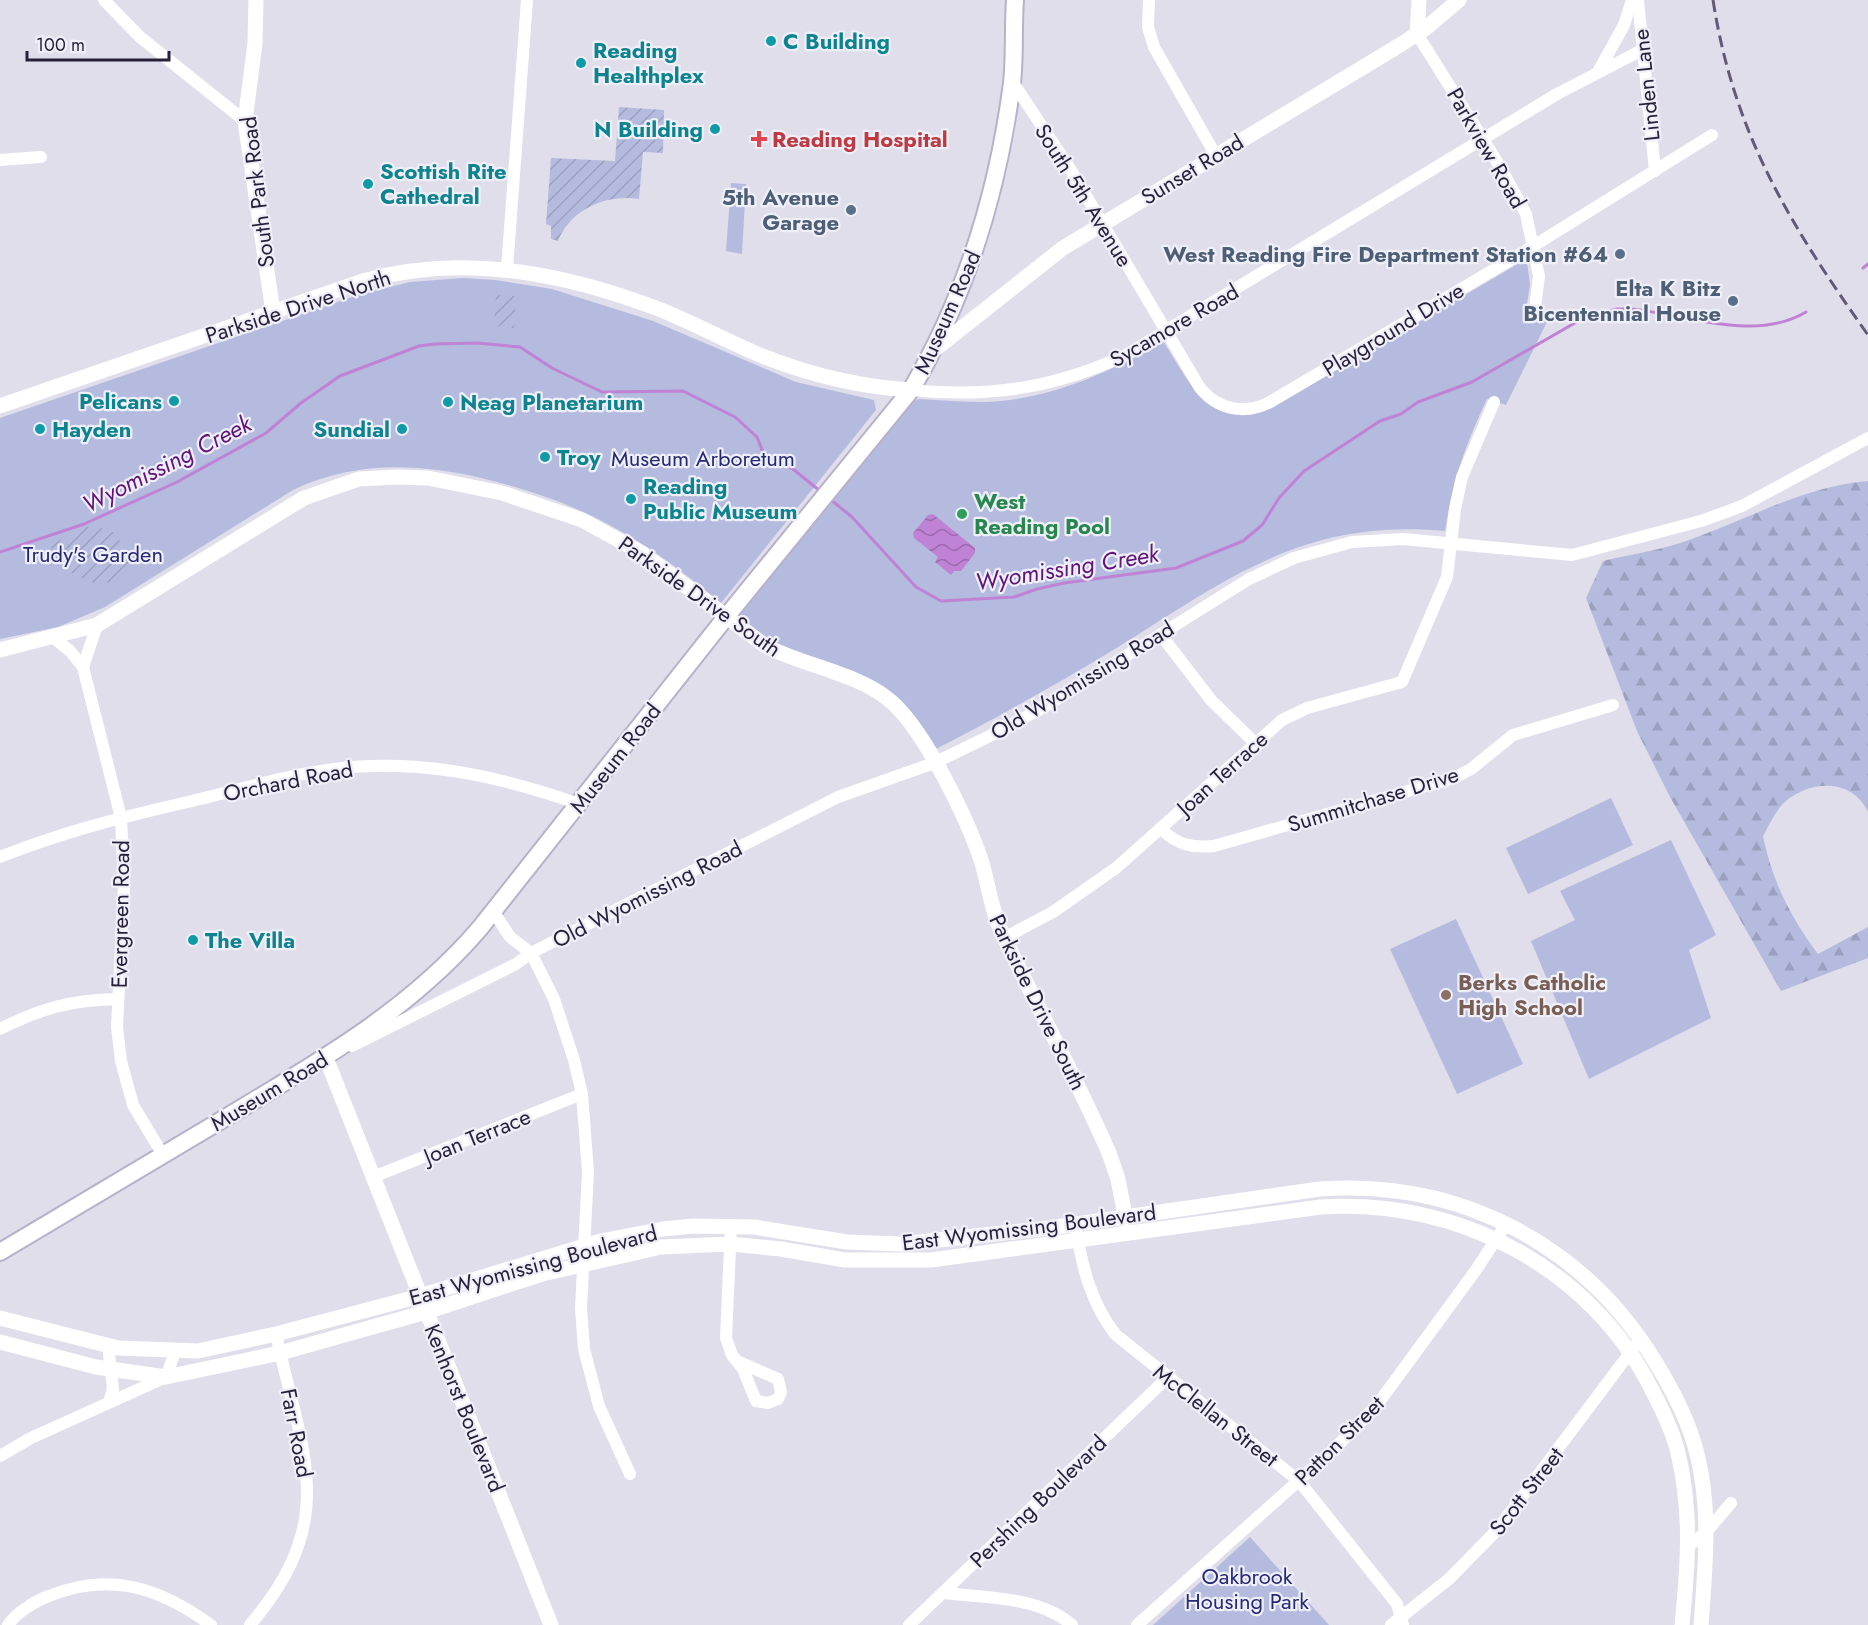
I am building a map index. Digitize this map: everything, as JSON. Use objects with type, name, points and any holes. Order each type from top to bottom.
[{"type":"main road","points":[[1012,81],[1015,0]]},
{"type":"main road","name":"Museum Road","points":[[0,1252],[326,1058],[405,1002],[457,954],[911,390],[934,351],[962,286],[984,219],[996,171],[1012,81]]},
{"type":"street","points":[[104,0],[140,37],[245,121]]},
{"type":"street","name":"South Park Road","points":[[256,0],[255,43],[245,121],[273,312]]},
{"type":"street","points":[[507,269],[527,0]]},
{"type":"street","points":[[1149,0],[1148,27],[1154,47],[1215,154]]},
{"type":"street","points":[[1417,34],[1419,0]]},
{"type":"street","name":"Sunset Road","points":[[934,351],[1028,274],[1103,223],[1417,34],[1459,0]]},
{"type":"street","points":[[1598,72],[1624,25],[1632,0]]},
{"type":"street","name":"Linden Lane","points":[[1638,0],[1655,171]]},
{"type":"street","name":"Parkview Road","points":[[1417,34],[1484,140],[1526,214],[1539,276],[1535,307]]},
{"type":"street","name":"Sycamore Road","points":[[911,390],[984,394],[1011,391],[1104,366],[1167,331],[1598,72],[1617,66],[1642,50]]},
{"type":"street","name":"South 5th Avenue","points":[[1012,81],[1103,223],[1196,380]]},
{"type":"street","name":"Playground Drive","points":[[1196,380],[1207,396],[1229,408],[1241,410],[1263,406],[1712,135]]},
{"type":"street","points":[[0,160],[41,157]]},
{"type":"street","name":"Parkside Drive North","points":[[0,406],[363,281],[401,272],[449,267],[507,269],[597,288],[661,310],[765,357],[839,380],[911,390]]},
{"type":"street","points":[[1452,542],[1455,509],[1462,477],[1494,402]]},
{"type":"street","name":"Old Wyomissing Road","points":[[326,1058],[516,964],[531,953],[807,812],[862,787],[934,763],[1046,706],[1249,579],[1308,553],[1370,540],[1452,542],[1572,555],[1701,521],[1742,506],[1868,438]]},
{"type":"street","name":"Parkside Drive South","points":[[0,650],[54,638],[97,625],[304,498],[358,479],[428,478],[502,493],[582,520],[642,554],[764,645],[784,656],[863,684],[888,698],[905,715],[921,737],[978,852],[992,905],[1004,938],[1107,1146],[1119,1179],[1128,1233]]},
{"type":"street","name":"Joan Terrace","points":[[1004,938],[1081,894],[1161,829],[1274,726],[1299,711],[1402,682],[1447,577],[1452,542]]},
{"type":"street","points":[[82,667],[97,625]]},
{"type":"street","points":[[1161,635],[1211,700],[1255,743]]},
{"type":"street","name":"Evergreen Road","points":[[54,638],[70,651],[82,667],[121,818],[124,885],[118,1041],[128,1089],[140,1122],[163,1155]]},
{"type":"street","name":"Summitchase Drive","points":[[1161,829],[1177,843],[1192,848],[1214,846],[1454,778],[1471,769],[1513,735],[1613,705]]},
{"type":"street","name":"Orchard Road","points":[[0,857],[39,841],[121,818],[332,770],[391,766],[470,772],[516,783],[579,804]]},
{"type":"street","points":[[493,911],[510,937],[531,953],[560,1016],[582,1094],[588,1172],[586,1247],[581,1308],[588,1369],[599,1406],[630,1474]]},
{"type":"street","points":[[0,1029],[48,1007],[86,1000],[118,999]]},
{"type":"street","name":"Kenhorst Boulevard","points":[[326,1058],[551,1625]]},
{"type":"street","name":"Joan Terrace","points":[[373,1177],[582,1094]]},
{"type":"street","points":[[1367,1206],[1368,1188]]},
{"type":"street","name":"East Wyomissing Boulevard","points":[[0,1318],[108,1346],[175,1352],[224,1346],[276,1334],[420,1296],[586,1247],[655,1230],[732,1225],[772,1228],[847,1242],[901,1244],[1075,1224],[1320,1189],[1368,1188],[1411,1193],[1448,1201],[1506,1224],[1550,1248],[1592,1281],[1641,1338],[1675,1395],[1693,1441],[1701,1475],[1707,1531],[1701,1625]]},
{"type":"street","name":"East Wyomissing Boulevard","points":[[0,1342],[110,1369],[166,1377],[280,1353],[426,1312],[508,1284],[661,1247],[730,1244],[781,1249],[845,1260],[902,1261],[1307,1209],[1367,1206],[1439,1218],[1496,1239],[1560,1278],[1613,1327],[1631,1350],[1655,1396],[1678,1450],[1689,1546],[1682,1625]]},
{"type":"street","name":"McClellan Street","points":[[1075,1224],[1088,1287],[1102,1318],[1116,1335],[1167,1378],[1299,1480],[1397,1604],[1402,1621]]},
{"type":"street","name":"Patton Street","points":[[1137,1625],[1299,1480],[1377,1405],[1476,1270],[1506,1224]]},
{"type":"street","points":[[732,1225],[725,1332],[728,1347],[738,1362]]},
{"type":"street","name":"Farr Road","points":[[250,1625],[275,1596],[286,1577],[299,1545],[307,1504],[305,1457],[276,1334]]},
{"type":"street","name":"Scott Street","points":[[1391,1625],[1402,1621],[1449,1579],[1497,1530],[1641,1338]]},
{"type":"street","points":[[108,1346],[113,1389],[110,1402]]},
{"type":"street","points":[[0,1456],[31,1438],[166,1377],[175,1352]]},
{"type":"street","name":"Pershing Boulevard","points":[[909,1625],[1167,1378]]},
{"type":"street","points":[[1689,1546],[1707,1531],[1731,1503]]},
{"type":"street","points":[[8,1625],[44,1598],[72,1588],[102,1584],[131,1586],[164,1596],[211,1625]]},
{"type":"street","points":[[945,1593],[1024,1603],[1048,1611],[1072,1625]]},
{"type":"green space","points":[[619,107],[664,110],[663,153],[643,152],[639,199],[614,199],[591,206],[572,220],[558,241],[551,239],[551,226],[546,224],[551,158],[615,161]]},
{"type":"green space","points":[[731,183],[746,184],[742,254],[726,251]]},
{"type":"green space","points":[[1523,261],[1527,262],[1530,285],[1526,310],[1549,313],[1546,324],[1506,405],[1487,399],[1461,463],[1445,531],[1394,530],[1348,534],[1306,545],[1267,560],[1191,601],[1045,690],[934,750],[910,712],[782,652],[738,617],[911,402],[919,399],[984,402],[1032,396],[1100,374],[1163,341],[1184,374],[1205,400],[1218,409],[1233,414],[1251,414],[1272,408]]},
{"type":"green space","name":"Museum Arboretum","points":[[462,278],[495,280],[552,289],[653,321],[796,382],[874,400],[876,410],[721,603],[692,579],[637,541],[581,511],[518,488],[481,478],[433,469],[386,468],[339,474],[293,490],[105,607],[58,627],[0,639],[0,418],[358,295],[410,282]]},
{"type":"green space","points":[[496,295],[516,296],[514,328],[494,326]]},
{"type":"green space","points":[[1868,481],[1868,812],[1853,793],[1842,788],[1819,786],[1796,794],[1782,804],[1763,836],[1777,884],[1799,926],[1818,954],[1868,927],[1868,958],[1781,991],[1670,797],[1637,731],[1586,598],[1603,561],[1679,543],[1777,504],[1822,489]]},
{"type":"green space","name":"Trudy's Garden","points":[[85,527],[98,527],[116,533],[134,569],[119,582],[94,583],[74,575],[57,562],[50,545]]},
{"type":"green space","points":[[1611,798],[1633,845],[1528,894],[1506,848]]},
{"type":"green space","points":[[1671,840],[1716,935],[1689,950],[1711,1018],[1589,1079],[1531,941],[1575,920],[1560,891]]},
{"type":"green space","points":[[1456,919],[1523,1064],[1457,1094],[1390,949]]},
{"type":"green space","name":"Oakbrook Housing Park","points":[[1250,1537],[1329,1625],[1153,1625]]},
{"type":"water","points":[[933,514],[975,548],[975,553],[961,571],[954,571],[951,575],[935,562],[938,557],[914,538],[913,533],[928,515]]},
{"type":"waterway","name":"Wyomissing Creek","points":[[1863,268],[1868,264]]},
{"type":"waterway","name":"Wyomissing Creek","points":[[830,499],[852,517],[916,587],[941,601],[1014,597],[1064,583],[1176,568],[1243,541],[1262,525],[1279,498],[1304,471],[1380,421],[1401,414],[1418,402],[1472,382],[1580,320],[1617,309],[1631,309],[1742,326],[1786,321],[1806,312]]},
{"type":"waterway","name":"Wyomissing Creek","points":[[0,552],[84,524],[177,482],[266,433],[301,403],[340,376],[419,346],[435,344],[477,343],[520,347],[552,368],[602,392],[683,391],[735,417],[757,437],[764,455],[793,469],[820,491]]},
{"type":"railway","points":[[1713,0],[1735,94],[1751,137],[1791,217],[1814,256],[1868,335]]},
{"type":"place","name":"C Building","points":[[771,41]]},
{"type":"place","name":"Reading Healthplex","points":[[581,63]]},
{"type":"place","name":"N Building","points":[[715,129]]},
{"type":"place","name":"Reading Hospital","points":[[759,139]]},
{"type":"place","name":"Scottish Rite Cathedral","points":[[368,184]]},
{"type":"place","name":"5th Avenue Garage","points":[[851,210]]},
{"type":"place","name":"West Reading Fire Department Station #64","points":[[1620,254]]},
{"type":"place","name":"Elta K Bitz Bicentennial House","points":[[1733,301]]},
{"type":"place","name":"Pelicans","points":[[174,401]]},
{"type":"place","name":"Neag Planetarium","points":[[448,402]]},
{"type":"place","name":"Hayden","points":[[40,429]]},
{"type":"place","name":"Sundial","points":[[402,429]]},
{"type":"place","name":"Troy","points":[[545,457]]},
{"type":"place","name":"Reading Public Museum","points":[[631,499]]},
{"type":"place","name":"West Reading Pool","points":[[962,514]]},
{"type":"place","name":"The Villa","points":[[193,940]]},
{"type":"place","name":"Berks Catholic High School","points":[[1446,995]]}]
